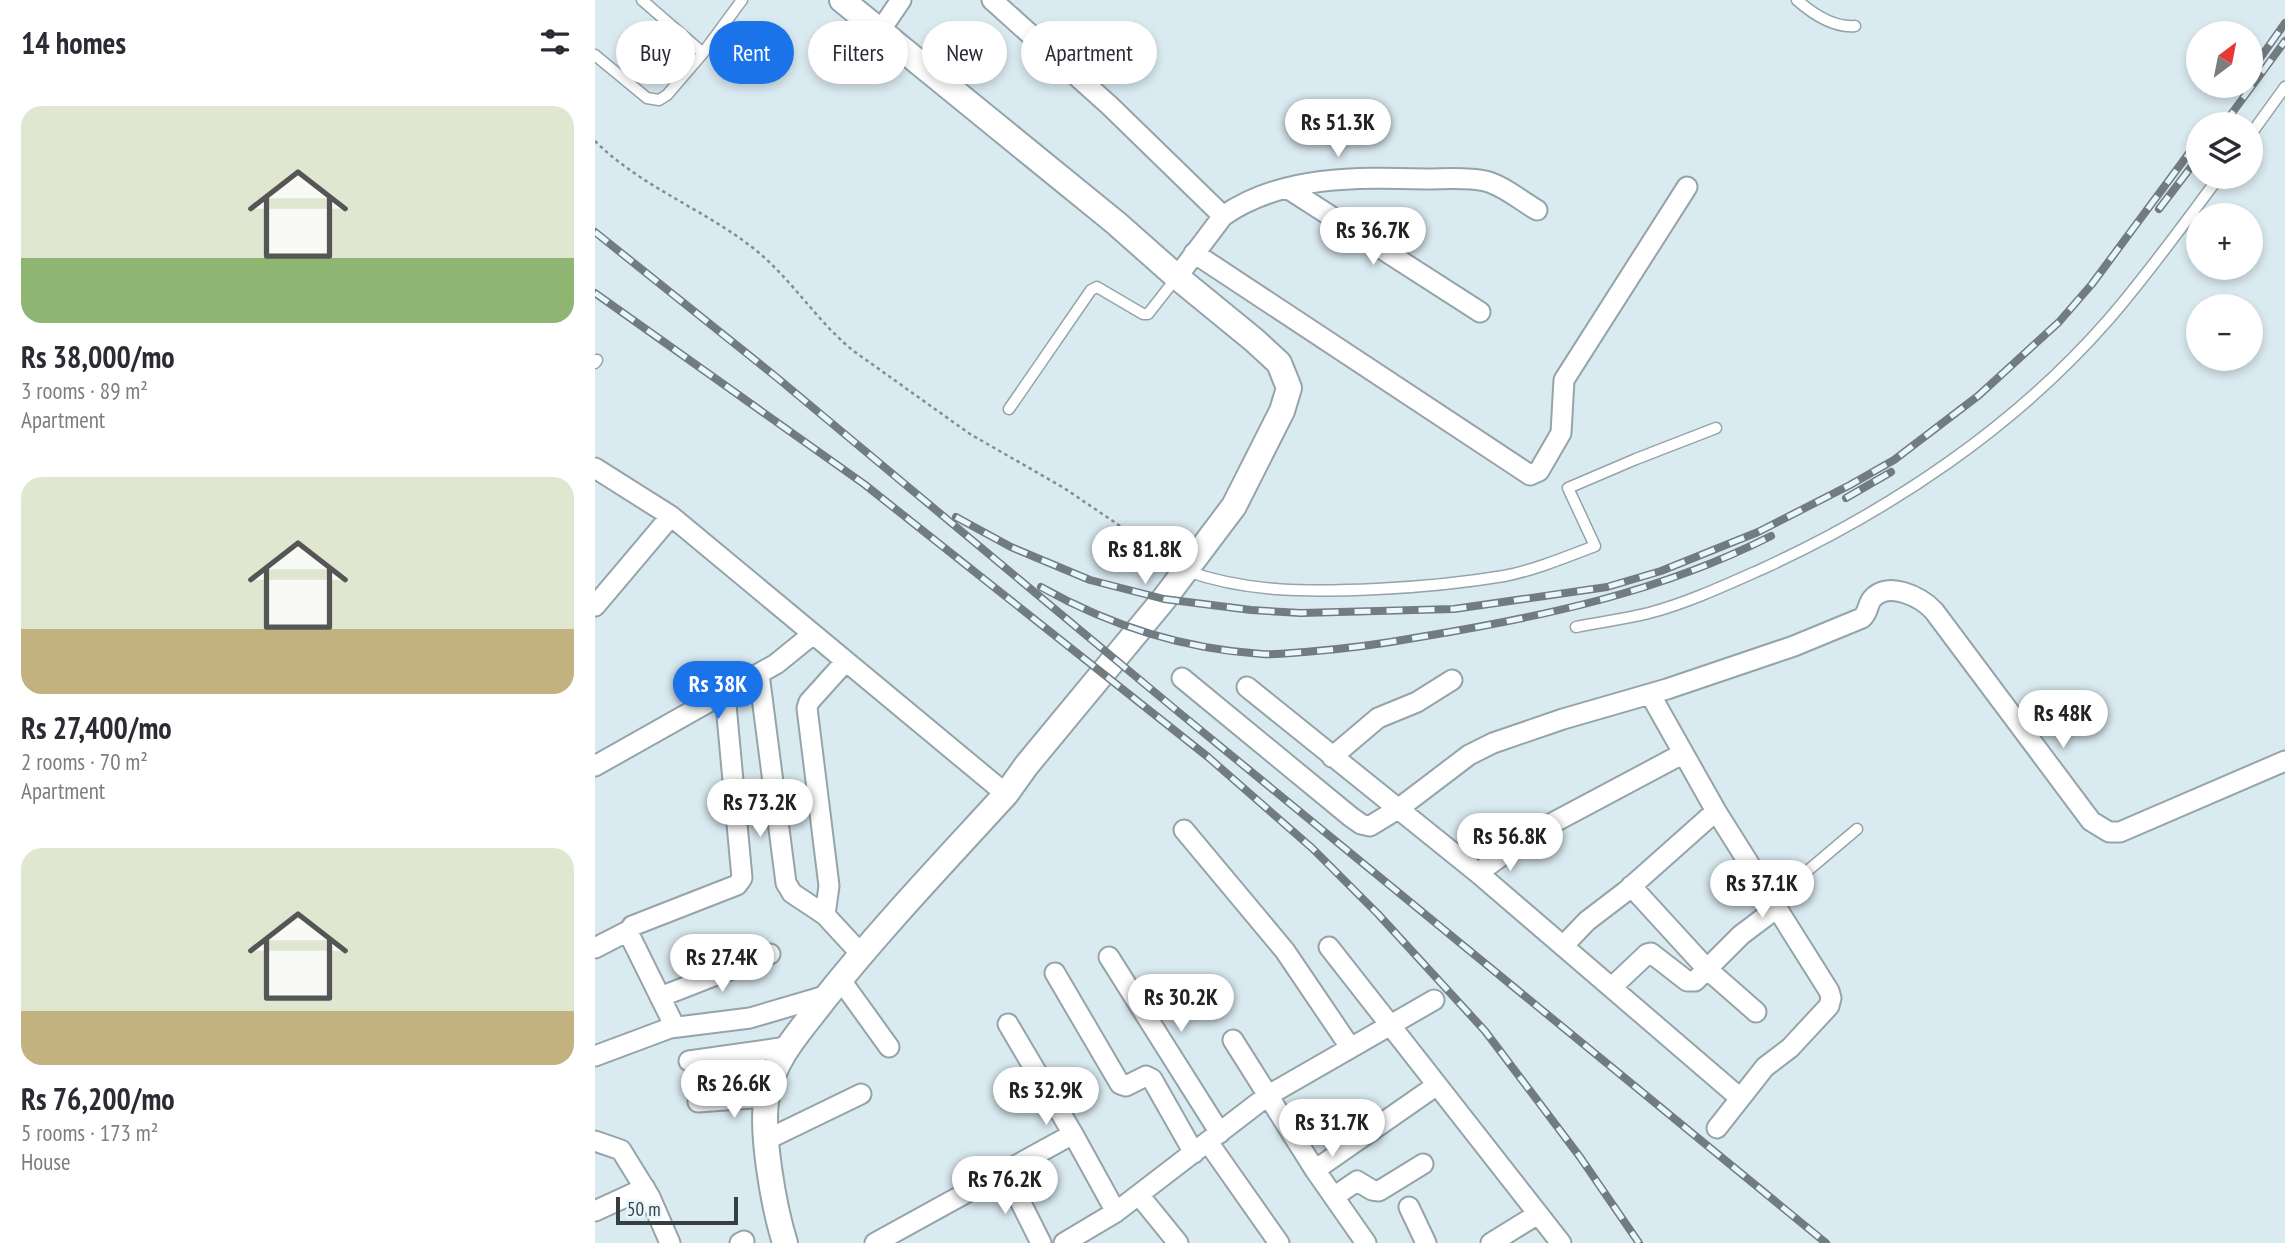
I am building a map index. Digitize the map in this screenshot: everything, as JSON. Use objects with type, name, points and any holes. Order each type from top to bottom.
[{"type":"street","points":[[842,0],[868,21]]},
{"type":"street","points":[[887,21],[901,0]]},
{"type":"street","points":[[992,0],[1110,106],[1223,216]]},
{"type":"street","points":[[785,1243],[766,1140],[767,1097],[774,1072],[787,1047],[861,954],[1006,794],[1164,599],[1234,506],[1282,411],[1289,388],[1279,363],[1254,340],[1177,278],[1116,223],[908,54]]},
{"type":"street","points":[[1177,278],[1223,216],[1233,209],[1287,188],[1337,179],[1475,180],[1494,184],[1537,210]]},
{"type":"street","points":[[1194,253],[1530,475],[1534,475],[1561,433],[1564,380],[1687,187]]},
{"type":"street","points":[[1287,188],[1480,312]]},
{"type":"street","points":[[595,468],[671,516],[1006,794]]},
{"type":"street","points":[[595,606],[671,516]]},
{"type":"street","points":[[1182,678],[1361,824],[1370,826],[1398,809],[1469,755],[1493,743],[1794,646],[1862,618],[1866,615],[1871,600],[1885,592],[1907,593],[1916,596],[1934,611],[2091,821],[2109,832],[2120,832],[2285,761]]},
{"type":"street","points":[[595,766],[776,664],[813,634]]},
{"type":"street","points":[[825,915],[829,886],[807,708],[809,702],[845,662]]},
{"type":"street","points":[[759,674],[786,883],[792,893],[825,915],[861,954]]},
{"type":"street","points":[[1332,757],[1378,718],[1417,702],[1453,680]]},
{"type":"street","points":[[1247,687],[1478,873],[1740,1098]]},
{"type":"street","points":[[595,948],[630,930],[632,926],[737,885],[742,878],[725,694]]},
{"type":"street","points":[[1650,694],[1682,754],[1831,998],[1829,1006],[1790,1048],[1765,1067],[1717,1128]]},
{"type":"street","points":[[1478,873],[1530,835],[1682,754]]},
{"type":"street","points":[[1564,945],[1587,921],[1716,811]]},
{"type":"street","points":[[1184,830],[1285,951],[1350,1047]]},
{"type":"street","points":[[1631,886],[1707,968],[1756,1012]]},
{"type":"street","points":[[1612,987],[1651,953],[1691,982],[1775,904]]},
{"type":"street","points":[[630,930],[629,934],[675,1027]]},
{"type":"street","points":[[1329,947],[1561,1243]]},
{"type":"street","points":[[660,997],[770,954]]},
{"type":"street","points":[[1109,957],[1207,1143]]},
{"type":"street","points":[[1055,973],[1120,1084],[1126,1086],[1146,1076],[1152,1079],[1207,1143],[1279,1243]]},
{"type":"street","points":[[595,1056],[675,1027],[750,1018],[834,987]]},
{"type":"street","points":[[834,987],[889,1047]]},
{"type":"street","points":[[1064,1243],[1090,1237],[1116,1212],[1267,1096],[1434,1000]]},
{"type":"street","points":[[1008,1024],[1116,1212]]},
{"type":"street","points":[[1234,1040],[1315,1170],[1366,1243]]},
{"type":"street","points":[[689,1061],[787,1047]]},
{"type":"street","points":[[1315,1170],[1437,1084]]},
{"type":"street","points":[[766,1140],[861,1094]]},
{"type":"street","points":[[698,1102],[767,1097]]},
{"type":"street","points":[[875,1243],[1073,1134]]},
{"type":"street","points":[[595,1141],[621,1150],[645,1188],[670,1243]]},
{"type":"street","points":[[1335,1196],[1357,1181],[1379,1191],[1423,1164]]},
{"type":"street","points":[[1005,1171],[1041,1243]]},
{"type":"street","points":[[595,1210],[645,1188]]},
{"type":"street","points":[[1139,1195],[1178,1243]]},
{"type":"street","points":[[1409,1207],[1426,1243]]},
{"type":"street","points":[[1491,1243],[1538,1214]]},
{"type":"lane","points":[[642,0],[703,52]]},
{"type":"lane","points":[[595,54],[647,98],[659,100],[667,95],[703,52],[742,0]]},
{"type":"lane","points":[[1797,0],[1821,18],[1833,23],[1855,26]]},
{"type":"lane","points":[[2263,117],[2285,87]]},
{"type":"lane","points":[[1576,627],[1650,612],[1729,584],[1795,554],[1841,531],[1988,435],[2056,373],[2108,320],[2210,189]]},
{"type":"lane","points":[[1009,410],[1091,290],[1097,287],[1105,290],[1143,314],[1148,314],[1177,278]]},
{"type":"lane","points":[[1185,570],[1240,585],[1308,592],[1412,587],[1517,573],[1595,547],[1568,488],[1716,428]]},
{"type":"lane","points":[[1775,904],[1857,829]]},
{"type":"path","points":[[595,141],[621,165],[727,230],[759,253],[809,308],[855,352],[970,434],[1065,488],[1185,570]]},
{"type":"railway","points":[[2263,54],[2285,23]]},
{"type":"railway","points":[[2233,112],[2285,41]]},
{"type":"railway","points":[[956,517],[1011,547],[1090,580],[1164,599],[1251,610],[1301,613],[1454,609],[1607,587],[1661,571],[1758,532],[1894,460],[1978,396],[2059,322],[2092,284],[2186,157]]},
{"type":"railway","points":[[2159,209],[2186,174]]},
{"type":"railway","points":[[595,232],[775,376],[1176,710],[1826,1243]]},
{"type":"railway","points":[[595,293],[864,484],[1208,757],[1312,848],[1378,914],[1485,1031],[1580,1157],[1639,1243]]},
{"type":"railway","points":[[1846,498],[1891,472]]},
{"type":"railway","points":[[1041,587],[1120,624],[1176,641],[1233,651],[1283,654],[1391,642],[1555,611],[1687,573],[1771,536]]}]
